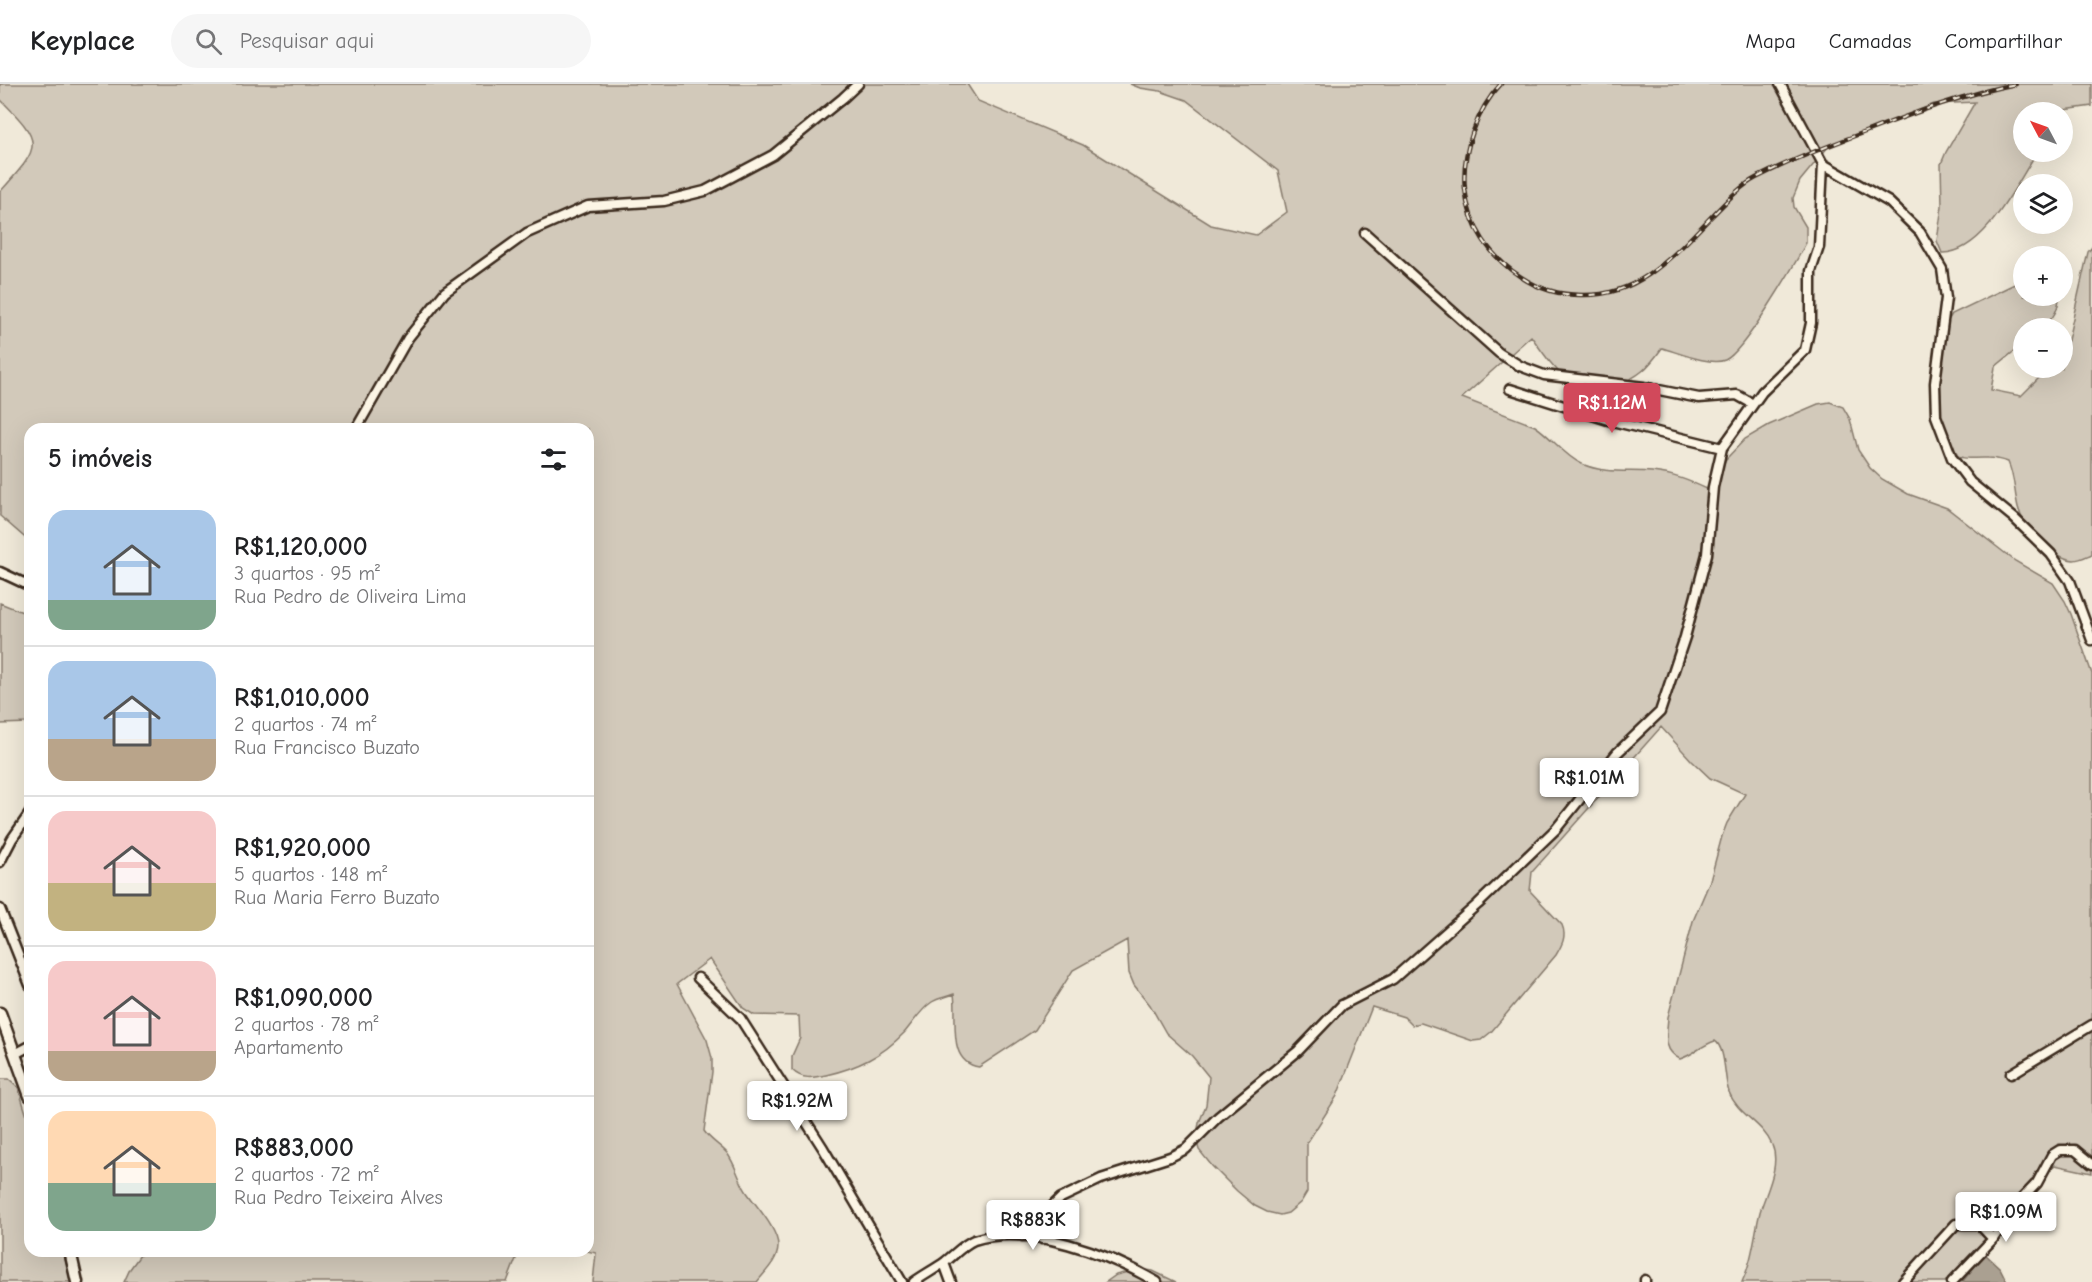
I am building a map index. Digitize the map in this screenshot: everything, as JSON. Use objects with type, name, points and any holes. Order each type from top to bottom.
[{"type":"main road","points":[[0,1013],[24,1079]]},
{"type":"main road","points":[[71,1257],[77,1282]]},
{"type":"street","points":[[359,423],[408,338],[445,292],[527,233],[588,206],[664,201],[705,191],[773,155],[858,84]]},
{"type":"street","points":[[1022,1236],[1060,1198],[1101,1179],[1170,1157],[1186,1149],[1218,1117],[1298,1051],[1342,1005],[1393,978],[1478,904],[1556,830],[1617,753],[1660,712],[1685,637],[1707,554],[1713,487],[1722,448],[1762,392],[1805,350],[1811,323],[1811,271],[1819,247],[1823,164],[1780,84]]},
{"type":"street","points":[[1823,164],[1889,202],[1920,232],[1942,269],[1946,298],[1935,383],[1936,416],[1952,458],[1970,482],[2014,518],[2051,554],[2070,581],[2092,640]]},
{"type":"street","points":[[1365,233],[1499,353],[1520,366],[1544,375],[1644,387],[1699,398],[1737,395],[1753,404]]},
{"type":"street","points":[[1510,389],[1608,420],[1722,448]]},
{"type":"street","points":[[0,572],[24,583]]},
{"type":"street","points":[[0,862],[24,822]]},
{"type":"street","points":[[0,909],[24,970]]},
{"type":"street","points":[[698,978],[740,1018],[823,1148],[902,1282]]},
{"type":"street","points":[[2011,1074],[2092,1025]]},
{"type":"street","points":[[15,1054],[24,1049]]},
{"type":"street","points":[[1952,1282],[1993,1239],[2018,1204],[2037,1183],[2052,1155],[2060,1150],[2075,1150],[2092,1164]]},
{"type":"street","points":[[1042,1239],[1047,1212]]},
{"type":"street","points":[[1903,1282],[1956,1224],[1979,1224],[1993,1239]]},
{"type":"street","points":[[914,1282],[944,1263],[972,1241],[1012,1235],[1042,1239],[1102,1254],[1157,1282]]},
{"type":"street","points":[[944,1263],[951,1282]]},
{"type":"shaded area","points":[[0,84],[967,84],[978,101],[1083,145],[1211,225],[1256,235],[1287,212],[1278,171],[1186,100],[1130,84],[2092,84],[2092,106],[2073,109],[2073,102],[2013,102],[2013,162],[2031,162],[2024,174],[2013,174],[2013,191],[1985,230],[1972,242],[1957,250],[1942,253],[1937,241],[1942,206],[1941,164],[1975,102],[1934,104],[1828,147],[1800,181],[1793,198],[1794,207],[1806,227],[1806,243],[1756,325],[1744,342],[1725,360],[1702,360],[1662,348],[1647,366],[1631,379],[1616,385],[1588,388],[1576,384],[1556,369],[1531,336],[1462,398],[1535,426],[1569,456],[1590,467],[1667,474],[1709,490],[1726,459],[1745,439],[1769,425],[1818,404],[1830,402],[1843,407],[1850,419],[1858,450],[1870,468],[1882,479],[1908,494],[1947,508],[2015,561],[2053,583],[2071,614],[2092,674],[2092,1173],[2055,1165],[2042,1176],[1962,1282],[1742,1282],[1751,1256],[1760,1212],[1774,1170],[1772,1145],[1763,1131],[1733,1100],[1727,1086],[1719,1045],[1715,1041],[1680,1059],[1670,1051],[1667,1036],[1668,1017],[1693,921],[1710,881],[1727,823],[1745,794],[1710,778],[1661,727],[1532,872],[1530,891],[1562,925],[1563,940],[1556,955],[1491,1032],[1481,1040],[1473,1041],[1421,1023],[1412,1025],[1404,1017],[1372,1007],[1337,1096],[1307,1143],[1307,1192],[1301,1202],[1288,1213],[1280,1215],[1255,1206],[1212,1166],[1199,1150],[1196,1139],[1206,1105],[1209,1077],[1192,1056],[1166,1033],[1150,1005],[1134,985],[1129,973],[1127,940],[1073,970],[1035,1030],[979,1067],[962,1057],[958,1048],[954,994],[937,999],[928,1005],[896,1041],[878,1055],[848,1069],[812,1077],[804,1077],[792,1070],[792,1056],[800,1038],[799,1016],[754,1015],[743,1008],[710,959],[677,984],[707,1040],[712,1058],[704,1131],[727,1153],[746,1191],[775,1233],[778,1247],[776,1257],[757,1282],[593,1282],[596,1253],[594,1253],[594,423],[24,423],[24,537],[0,516],[0,192],[24,164],[32,145],[31,136],[15,114],[0,99]]},
{"type":"shaded area","points":[[2092,247],[2092,554],[2074,560],[2065,558],[2048,548],[2026,524],[2018,507],[2008,462],[1991,458],[1965,458],[1950,452],[1932,393],[1946,324],[1952,314],[2013,285],[2013,306],[2058,306],[2051,318],[2013,318],[2013,352],[1995,367],[1991,390],[2021,396],[2039,378],[2073,378],[2073,318],[2088,252]]},
{"type":"shaded area","points":[[0,603],[24,613],[24,723],[0,724]]},
{"type":"shaded area","points":[[0,1079],[9,1079],[18,1087],[24,1106],[24,1257],[65,1257],[71,1282],[0,1282]]},
{"type":"shaded area","points":[[1985,1254],[2000,1268],[2007,1282],[1962,1282]]},
{"type":"shaded area","points":[[139,1257],[517,1257],[507,1282],[124,1282]]},
{"type":"shaded area","points":[[1140,1269],[1153,1271],[1176,1282],[1106,1282],[1116,1275]]},
{"type":"railway","points":[[1501,84],[1492,94],[1478,119],[1468,147],[1464,175],[1471,216],[1491,250],[1510,269],[1542,288],[1565,294],[1581,295],[1602,294],[1621,289],[1654,271],[1684,245],[1738,191],[1769,171],[1921,111],[1977,93],[2016,84]]}]
